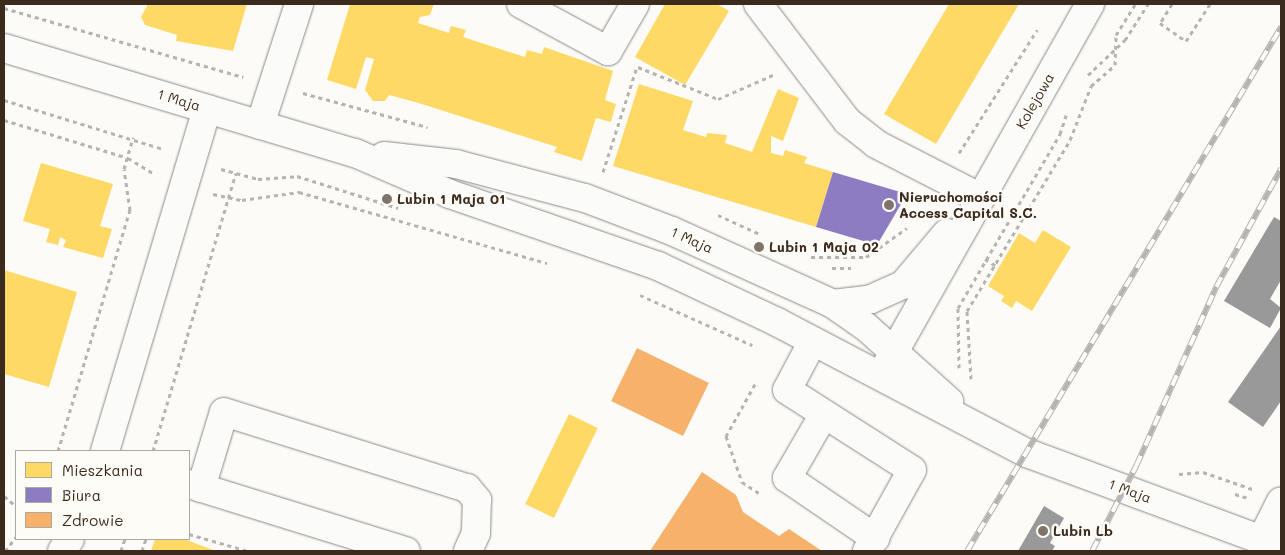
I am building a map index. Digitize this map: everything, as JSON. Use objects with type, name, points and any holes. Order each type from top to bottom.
[{"type":"street","points":[[260,125],[299,4]]},
{"type":"street","points":[[521,4],[608,51],[635,4]]},
{"type":"street","points":[[758,4],[847,121],[876,144],[979,197]]},
{"type":"street","name":"Kolejowa","points":[[880,376],[979,197],[1090,4]]},
{"type":"street","name":"1 Maja","points":[[4,48],[355,153],[450,194],[658,266],[813,341],[1044,460],[1272,543]]},
{"type":"street","points":[[105,450],[207,109]]},
{"type":"street","name":"1 Maja","points":[[355,153],[456,164],[585,198],[672,231],[833,304],[894,352],[981,429]]},
{"type":"street","name":"Kolejowa","points":[[833,304],[871,299],[903,285],[979,197]]},
{"type":"street","points":[[813,341],[787,390],[912,470],[871,545],[787,478],[824,414]]},
{"type":"street","points":[[406,551],[195,486],[224,412],[468,488],[477,500],[476,533],[468,551]]},
{"type":"street","points":[[1269,496],[1272,543]]},
{"type":"street","points":[[62,551],[69,540]]},
{"type":"path","points":[[972,387],[967,311],[1070,140],[1091,86],[1115,65],[1116,35],[1135,4]]},
{"type":"path","points":[[1082,80],[1115,51],[1148,4]]},
{"type":"path","points":[[1172,4],[1160,23],[1186,41],[1210,4]]},
{"type":"path","points":[[943,178],[1043,20]]},
{"type":"path","points":[[608,51],[638,67],[718,99],[803,63]]},
{"type":"path","points":[[601,178],[638,67]]},
{"type":"path","points":[[4,100],[133,137],[228,198],[299,192],[514,257],[551,264]]},
{"type":"path","points":[[960,374],[958,308],[1060,134],[1068,105]]},
{"type":"path","points":[[4,120],[128,158],[162,179],[188,174],[236,173],[258,179],[298,176],[407,211]]},
{"type":"path","points":[[58,450],[130,210],[124,169],[133,137]]},
{"type":"path","points":[[153,450],[236,173]]},
{"type":"path","points":[[633,293],[750,347]]},
{"type":"path","points":[[1170,474],[1203,472],[1269,496]]},
{"type":"path","points":[[4,496],[15,505]]},
{"type":"path","points":[[190,534],[248,551]]},
{"type":"path","points":[[5,551],[15,538]]},
{"type":"building: Mieszkania","points":[[148,4],[247,4],[233,51],[176,41],[177,35],[145,25],[141,17]]},
{"type":"building: Mieszkania","points":[[350,4],[434,4],[430,15],[420,17],[418,23],[449,33],[451,26],[466,30],[463,37],[525,57],[527,50],[542,54],[544,47],[613,71],[605,100],[616,104],[611,122],[596,118],[582,161],[554,152],[557,147],[415,102],[389,95],[385,101],[373,101],[365,90],[374,59],[366,57],[356,89],[327,80]]},
{"type":"building: Mieszkania","points":[[665,4],[717,4],[729,11],[685,85],[635,57]]},
{"type":"building: Mieszkania","points":[[949,4],[1019,4],[936,144],[884,114]]},
{"type":"building: Mieszkania","points":[[639,84],[693,101],[683,130],[706,137],[707,133],[727,135],[725,143],[752,152],[778,89],[799,98],[783,141],[771,136],[771,153],[783,156],[785,150],[807,157],[804,163],[833,172],[816,227],[613,166]]},
{"type":"building: Mieszkania","points":[[41,163],[113,184],[100,226],[112,229],[103,258],[63,247],[66,240],[60,237],[58,245],[46,242],[50,229],[23,221]]},
{"type":"building: Mieszkania","points":[[1043,230],[1071,247],[1032,311],[1016,301],[1012,308],[1001,301],[1004,296],[988,286],[1019,233],[1035,243]]},
{"type":"building: Mieszkania","points":[[4,270],[77,292],[49,387],[4,374]]},
{"type":"building: Mieszkania","points":[[569,414],[598,428],[554,518],[525,504]]},
{"type":"building: Mieszkania","points":[[155,540],[187,540],[216,551],[151,551]]},
{"type":"building: Biura","points":[[833,172],[907,194],[877,245],[816,227]]},
{"type":"building: Zdrowie","points":[[637,348],[709,383],[683,436],[611,401]]},
{"type":"building: Zdrowie","points":[[702,472],[736,495],[743,512],[779,536],[789,529],[822,551],[650,551]]},
{"type":"building: Przemysł","points":[[1274,217],[1281,221],[1281,280],[1270,299],[1281,308],[1270,328],[1224,301]]},
{"type":"building: Przemysł","points":[[1281,326],[1281,401],[1263,427],[1228,402]]},
{"type":"building: Przemysł","name":"Lubin Lb","points":[[1044,506],[1064,518],[1050,543],[1055,546],[1052,551],[1018,551]]},
{"type":"railway","points":[[967,551],[1281,27]]},
{"type":"railway","points":[[1092,551],[1136,466],[1216,287],[1281,169]]},
{"type":"place","name":"Lubin 1 Maja 01","points":[[387,199]]},
{"type":"place","name":"Nieruchomości Access Capital S.C.","points":[[889,205]]},
{"type":"place","name":"Lubin 1 Maja 02","points":[[759,247]]},
{"type":"place","name":"Lubin Lb","points":[[1043,531]]}]
